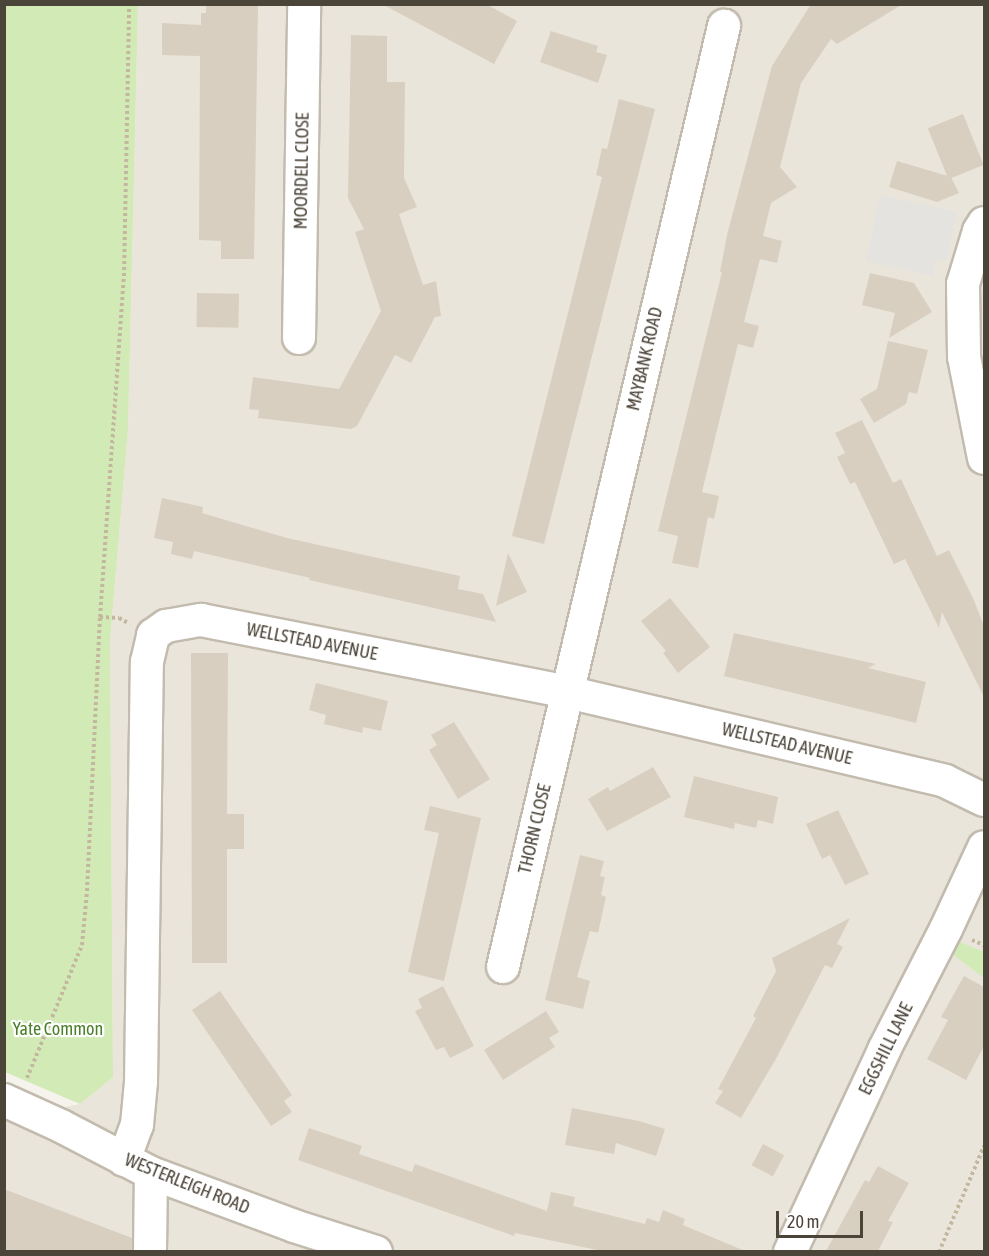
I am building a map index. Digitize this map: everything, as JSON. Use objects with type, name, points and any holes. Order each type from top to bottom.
[{"type":"street","name":"MOORDELL CLOSE","points":[[299,338],[304,4]]},
{"type":"street","name":"MAYBANK ROAD","points":[[567,692],[723,26]]},
{"type":"street","points":[[984,224],[979,231],[963,284],[964,357],[984,458]]},
{"type":"street","name":"WELLSTEAD AVENUE","points":[[150,1251],[137,1166],[137,1125],[141,1082],[147,662],[153,635],[166,626],[201,620],[567,692],[945,781],[984,800]]},
{"type":"street","name":"THORN CLOSE","points":[[503,967],[567,692]]},
{"type":"street","name":"EGGSHILL LANE","points":[[790,1251],[884,1050],[946,929],[984,847]]},
{"type":"street","name":"WESTERLEIGH ROAD","points":[[11,1103],[137,1166],[294,1226],[369,1250]]},
{"type":"path","points":[[11,1103],[82,945],[124,276],[129,4]]},
{"type":"path","points":[[939,1251],[984,1146]]},
{"type":"shaded area","points":[[138,5],[984,5],[984,1251],[5,1252],[5,1119],[80,1104],[113,1076],[110,641],[128,430]]},
{"type":"shaded area","points":[[880,195],[957,212],[946,261],[936,259],[933,276],[866,261]]},
{"type":"green space","name":"Yate Common","points":[[4,5],[138,5],[128,430],[110,641],[113,1077],[80,1104],[5,1072]]},
{"type":"green space","points":[[955,940],[984,952],[984,978],[948,951]]},
{"type":"building","points":[[206,4],[258,4],[254,259],[221,259],[221,241],[199,240],[200,56],[162,55],[162,23],[201,25],[201,13],[206,13]]},
{"type":"building","points":[[382,4],[486,4],[517,21],[494,64]]},
{"type":"building","points":[[811,4],[903,4],[837,44],[831,39],[801,83],[780,167],[797,187],[771,203],[763,236],[782,241],[777,263],[760,259],[744,322],[759,326],[753,348],[738,344],[702,492],[719,496],[714,519],[708,517],[698,568],[672,563],[678,536],[658,531],[722,272],[720,272],[727,235],[772,66]]},
{"type":"building","points":[[551,31],[598,46],[596,52],[607,55],[598,83],[540,62]]},
{"type":"building","points":[[351,35],[387,36],[387,82],[405,82],[404,178],[417,207],[399,214],[423,285],[436,281],[441,316],[435,317],[411,363],[395,355],[357,426],[351,429],[258,418],[259,410],[249,409],[253,377],[339,389],[381,311],[355,232],[364,229],[348,198]]},
{"type":"building","points":[[619,99],[655,109],[544,544],[512,536],[602,177],[596,175],[602,148],[607,149]]},
{"type":"building","points":[[963,114],[984,165],[948,179],[928,128]]},
{"type":"building","points":[[897,161],[951,177],[959,193],[937,202],[889,187]]},
{"type":"building","points":[[870,273],[914,283],[932,312],[889,338],[895,313],[862,305]]},
{"type":"building","points":[[197,293],[239,294],[238,328],[196,327]]},
{"type":"building","points":[[888,341],[928,350],[917,394],[909,392],[906,404],[874,423],[860,399],[877,389]]},
{"type":"building","points":[[862,420],[893,483],[901,479],[937,556],[949,550],[973,598],[984,626],[984,697],[942,612],[939,628],[905,559],[894,564],[855,482],[850,484],[837,457],[845,453],[835,433]]},
{"type":"building","points":[[162,498],[203,507],[202,513],[287,538],[460,576],[458,589],[483,594],[496,622],[309,580],[310,578],[194,551],[192,559],[171,554],[173,542],[154,538]]},
{"type":"building","points":[[508,553],[527,592],[496,606]]},
{"type":"building","points":[[670,598],[710,647],[678,673],[663,653],[666,651],[641,621]]},
{"type":"building","points":[[734,633],[876,664],[868,668],[926,682],[916,723],[724,676]]},
{"type":"building","points":[[191,653],[228,653],[227,814],[244,814],[244,849],[227,849],[227,963],[192,963]]},
{"type":"building","points":[[316,683],[388,701],[381,731],[363,727],[362,733],[324,724],[326,715],[309,710]]},
{"type":"building","points":[[454,722],[490,779],[458,799],[429,750],[437,745],[431,735]]},
{"type":"building","points":[[653,767],[671,797],[607,831],[588,799],[608,787],[610,791]]},
{"type":"building","points":[[694,776],[778,797],[773,824],[758,820],[756,828],[735,823],[734,829],[684,817]]},
{"type":"building","points":[[430,806],[481,818],[444,981],[408,972],[439,833],[424,830]]},
{"type":"building","points":[[838,810],[869,874],[845,885],[830,855],[822,859],[806,824]]},
{"type":"building","points":[[580,855],[604,861],[600,876],[605,877],[601,895],[606,897],[598,933],[590,931],[577,977],[590,981],[583,1009],[545,1000]]},
{"type":"building","points":[[850,918],[837,944],[843,947],[832,968],[825,965],[777,1057],[741,1118],[715,1103],[723,1091],[718,1089],[756,1018],[753,1016],[776,971],[772,958]]},
{"type":"building","points":[[964,976],[984,987],[984,1046],[966,1080],[927,1059],[948,1020],[941,1017]]},
{"type":"building","points":[[443,986],[474,1046],[450,1058],[444,1047],[436,1050],[415,1011],[422,1008],[418,999]]},
{"type":"building","points":[[220,991],[292,1095],[284,1101],[292,1112],[271,1126],[192,1010]]},
{"type":"building","points":[[546,1011],[559,1032],[549,1038],[555,1047],[503,1080],[484,1050]]},
{"type":"building","points":[[572,1108],[639,1121],[665,1129],[656,1156],[616,1143],[614,1154],[565,1145]]},
{"type":"building","points":[[309,1128],[362,1146],[359,1154],[412,1172],[415,1164],[547,1211],[551,1192],[575,1197],[573,1206],[645,1224],[647,1218],[659,1222],[663,1210],[685,1219],[683,1225],[745,1251],[602,1251],[515,1233],[514,1236],[298,1160]]},
{"type":"building","points":[[763,1144],[784,1155],[773,1176],[752,1165]]},
{"type":"building","points":[[878,1166],[909,1183],[888,1221],[893,1222],[878,1251],[826,1251],[865,1180],[869,1182]]},
{"type":"building","points":[[4,1189],[132,1238],[132,1251],[4,1251]]}]
